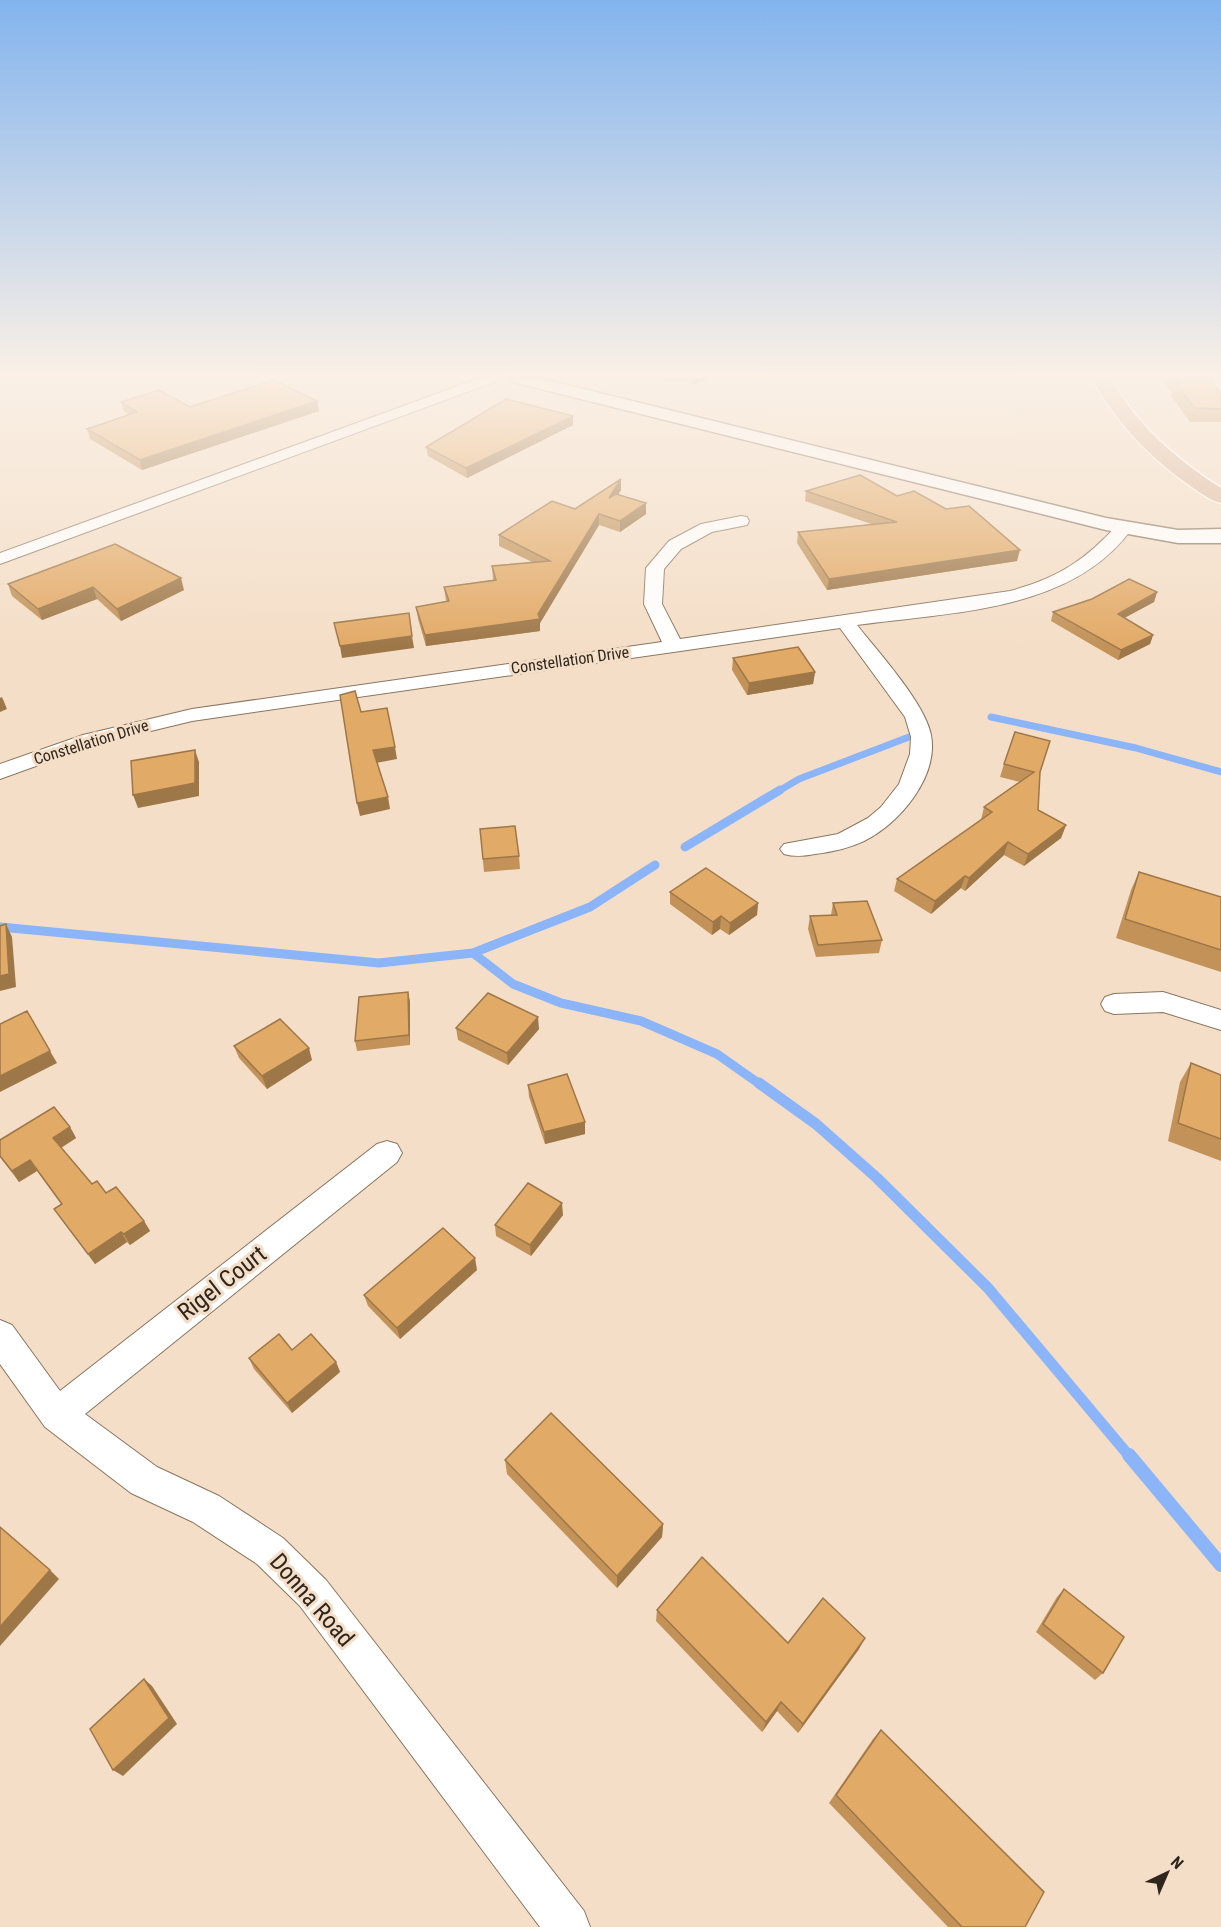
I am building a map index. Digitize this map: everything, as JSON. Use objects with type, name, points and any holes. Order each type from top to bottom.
[{"type":"main road","points":[[1181,468],[1221,497]]},
{"type":"street","points":[[0,559],[248,468]]},
{"type":"street","points":[[882,468],[1125,528],[1221,543]]},
{"type":"street","points":[[1185,536],[1221,518]]},
{"type":"street","points":[[673,645],[653,604],[655,568],[675,545],[691,536],[707,528],[741,521]]},
{"type":"street","name":"Constellation Drive","points":[[0,772],[90,739],[192,715],[989,601],[1030,592],[1077,572],[1095,560],[1125,528]]},
{"type":"street","points":[[1185,536],[1221,536]]},
{"type":"street","points":[[792,849],[828,845],[862,833],[884,816],[918,768],[922,750],[917,720],[844,621]]},
{"type":"street","points":[[1114,1004],[1163,1002],[1221,1020]]},
{"type":"street","name":"Rigel Court","points":[[57,1414],[387,1152]]},
{"type":"street","name":"Donna Road","points":[[0,1336],[57,1414],[144,1480],[206,1509],[270,1551],[312,1593],[567,1927]]},
{"type":"building","points":[[860,475],[897,496],[914,491],[946,509],[969,506],[1020,550],[829,579],[798,532],[897,522],[806,491]]},
{"type":"building","points":[[621,479],[609,498],[616,494],[646,503],[620,521],[599,514],[538,614],[540,619],[425,635],[416,607],[449,601],[444,587],[496,580],[492,566],[550,561],[499,535],[552,501],[575,509]]},
{"type":"building","points":[[115,544],[181,578],[117,609],[93,587],[38,609],[8,584]]},
{"type":"building","points":[[1129,579],[1157,592],[1118,614],[1153,635],[1121,650],[1053,612],[1092,599]]},
{"type":"building","points":[[409,613],[412,636],[340,646],[334,623]]},
{"type":"building","points":[[798,647],[815,672],[749,683],[733,658]]},
{"type":"building","points":[[355,691],[361,712],[387,708],[395,747],[373,750],[388,797],[357,803],[340,695]]},
{"type":"building","points":[[1015,732],[1050,741],[1040,772],[1038,810],[1066,825],[1028,854],[1008,842],[969,878],[965,876],[935,901],[897,879],[992,812],[984,807],[1034,772],[1004,764]]},
{"type":"building","points":[[195,750],[195,783],[133,795],[131,761]]},
{"type":"building","points":[[515,826],[519,856],[483,859],[480,829]]},
{"type":"building","points":[[706,868],[758,903],[730,923],[721,916],[713,922],[670,892]]},
{"type":"building","points":[[1139,872],[1221,897],[1221,950],[1125,919]]},
{"type":"building","points":[[867,901],[882,940],[818,945],[810,916],[837,915],[833,903]]},
{"type":"building","points":[[6,924],[9,974],[0,976],[0,926]]},
{"type":"building","points":[[408,992],[409,1035],[355,1041],[359,997]]},
{"type":"building","points":[[488,993],[538,1017],[507,1053],[456,1028]]},
{"type":"building","points":[[27,1011],[50,1051],[0,1076],[0,1024]]},
{"type":"building","points":[[280,1019],[309,1048],[262,1076],[234,1046]]},
{"type":"building","points":[[1191,1063],[1221,1075],[1221,1139],[1178,1123]]},
{"type":"building","points":[[567,1074],[585,1122],[544,1132],[528,1085]]},
{"type":"building","points":[[54,1107],[70,1127],[53,1138],[92,1184],[97,1181],[106,1193],[116,1187],[144,1221],[124,1234],[121,1232],[88,1254],[54,1209],[62,1204],[30,1160],[12,1171],[0,1156],[0,1140]]},
{"type":"building","points":[[528,1183],[562,1203],[530,1245],[495,1225]]},
{"type":"building","points":[[443,1228],[475,1258],[397,1328],[364,1295]]},
{"type":"building","points":[[279,1334],[292,1350],[311,1334],[336,1362],[287,1403],[249,1358]]},
{"type":"building","points":[[551,1413],[663,1524],[617,1576],[505,1460]]},
{"type":"building","points":[[0,1527],[50,1570],[0,1627]]},
{"type":"building","points":[[702,1557],[788,1643],[823,1598],[865,1638],[803,1724],[781,1702],[766,1722],[657,1610]]},
{"type":"building","points":[[1064,1589],[1124,1637],[1103,1673],[1043,1624]]},
{"type":"building","points":[[144,1679],[169,1718],[113,1770],[90,1729]]},
{"type":"building","points":[[881,1730],[1044,1892],[1025,1927],[962,1927],[836,1795]]},
{"type":"waterway","points":[[991,717],[1136,748],[1221,772]]},
{"type":"waterway","points":[[777,792],[799,779],[909,737]]},
{"type":"waterway","points":[[685,847],[780,790]]},
{"type":"waterway","points":[[473,953],[590,907],[655,865]]},
{"type":"waterway","points":[[0,927],[379,963],[473,953]]},
{"type":"waterway","points":[[473,953],[513,984],[561,1003],[641,1021],[717,1054],[761,1085]]},
{"type":"waterway","points":[[759,1083],[816,1124],[877,1178],[988,1288],[1130,1457]]},
{"type":"waterway","points":[[1129,1455],[1221,1565]]}]
